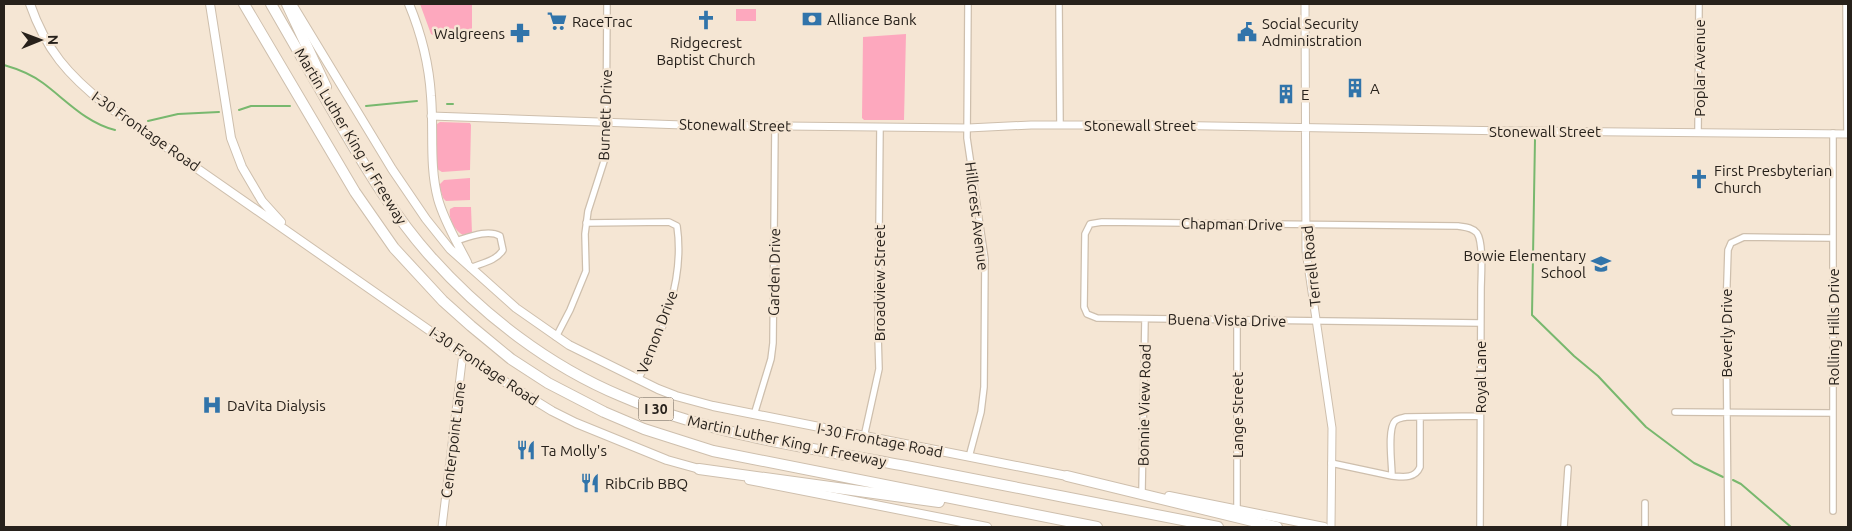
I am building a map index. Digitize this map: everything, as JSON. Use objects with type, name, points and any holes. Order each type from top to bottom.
[{"type":"highway","name":"Martin Luther King Jr Freeway","points":[[244,4],[355,192],[394,248],[443,301],[511,359],[564,392],[644,429],[713,451],[1097,527]]},
{"type":"highway","name":"Martin Luther King Jr Freeway","points":[[271,4],[352,143],[394,211],[415,239],[452,280],[478,304],[515,334],[589,381],[621,396],[684,419],[756,437],[1218,527]]},
{"type":"highway","points":[[287,4],[352,143]]},
{"type":"highway","points":[[700,469],[805,485],[1036,515]]},
{"type":"highway","points":[[1067,476],[1277,527]]},
{"type":"main road","name":"I-30 Frontage Road","points":[[30,4],[49,46],[61,64],[84,88],[489,372],[539,403],[576,423],[667,460],[700,469],[854,502],[987,527]]},
{"type":"main road","name":"I-30 Frontage Road","points":[[210,4],[234,145],[242,167],[262,201],[291,233]]},
{"type":"main road","name":"I-30 Frontage Road","points":[[292,4],[402,183],[426,219],[450,249],[516,308],[556,337],[638,380],[676,396],[754,415],[1324,527]]},
{"type":"main road","name":"I-30 Frontage Road","points":[[408,4],[416,22],[427,60],[431,97],[432,158],[438,200],[470,268]]},
{"type":"street","name":"Burnett Drive","points":[[556,337],[570,310],[586,271],[586,223],[588,211],[606,155],[607,4]]},
{"type":"street","name":"Hillcrest Avenue","points":[[968,4],[968,128],[970,158],[985,260],[984,387],[981,412],[969,458]]},
{"type":"street","points":[[1059,4],[1060,125]]},
{"type":"street","name":"Terrell Road","points":[[1305,4],[1306,250],[1332,428],[1332,527]]},
{"type":"street","name":"Poplar Avenue","points":[[1698,132],[1700,4]]},
{"type":"street","points":[[1846,4],[1848,134]]},
{"type":"street","name":"Stonewall Street","points":[[431,116],[607,123],[775,126],[968,128],[1060,125],[1848,134]]},
{"type":"street","name":"Garden Drive","points":[[754,415],[771,359],[773,342],[775,126]]},
{"type":"street","name":"Broadview Street","points":[[864,437],[879,369],[880,127]]},
{"type":"street","name":"Rolling Hills Drive","points":[[1833,134],[1833,511]]},
{"type":"street","name":"Vernon Drive","points":[[586,223],[669,222],[677,226],[679,242],[675,291],[669,311],[638,380]]},
{"type":"street","name":"Chapman Drive","points":[[1094,317],[1087,314],[1084,307],[1084,242],[1085,234],[1090,224],[1102,222],[1458,226],[1473,230]]},
{"type":"street","name":"Royal Lane","points":[[1473,230],[1479,238],[1481,251],[1480,527]]},
{"type":"street","points":[[456,241],[494,232],[500,236],[503,250],[500,254],[496,258],[470,268]]},
{"type":"street","name":"Beverly Drive","points":[[1728,527],[1726,313],[1728,250],[1731,243],[1744,237],[1832,238]]},
{"type":"street","name":"Buena Vista Drive","points":[[1094,317],[1480,324]]},
{"type":"street","name":"Bonnie View Road","points":[[1142,491],[1145,319]]},
{"type":"street","name":"Lange Street","points":[[1237,320],[1237,509]]},
{"type":"street","name":"Centerpoint Lane","points":[[442,527],[463,353]]},
{"type":"street","points":[[1675,412],[1833,413]]},
{"type":"street","points":[[1392,476],[1391,434],[1393,424],[1399,418],[1480,416]]},
{"type":"street","points":[[1331,463],[1392,476],[1410,477],[1419,470],[1420,417]]},
{"type":"street","points":[[1564,527],[1568,468]]},
{"type":"street","points":[[1645,503],[1645,527]]},
{"type":"shaded area","points":[[420,4],[472,4],[472,35],[431,34]]},
{"type":"shaded area","points":[[736,9],[756,9],[756,21],[736,21]]},
{"type":"shaded area","points":[[906,34],[904,120],[864,120],[862,118],[863,37]]},
{"type":"shaded area","points":[[440,122],[470,123],[470,170],[442,172],[437,169],[435,129]]},
{"type":"shaded area","points":[[470,178],[470,200],[446,201],[443,198],[439,185],[444,180]]},
{"type":"shaded area","points":[[454,207],[471,207],[472,233],[463,235],[454,227],[450,209]]},
{"type":"waterway","points":[[4,65],[34,77],[86,117],[115,130]]},
{"type":"waterway","points":[[366,106],[417,101]]},
{"type":"waterway","points":[[447,104],[453,104]]},
{"type":"waterway","points":[[239,110],[251,106],[290,106]]},
{"type":"waterway","points":[[148,121],[178,114],[219,112]]},
{"type":"waterway","points":[[1535,139],[1532,315],[1574,356],[1598,376],[1646,427],[1694,463],[1723,477]]},
{"type":"waterway","points":[[1733,480],[1741,484],[1791,527]]},
{"type":"place","name":"Alliance Bank","points":[[812,19]]},
{"type":"place","name":"Ridgecrest Baptist Church","points":[[706,20]]},
{"type":"place","name":"RaceTrac","points":[[557,21]]},
{"type":"place","name":"Social Security Administration","points":[[1247,32]]},
{"type":"place","name":"Walgreens","points":[[520,33]]},
{"type":"place","name":"A","points":[[1355,88]]},
{"type":"place","name":"E","points":[[1286,94]]},
{"type":"place","name":"First Presbyterian Church","points":[[1699,179]]},
{"type":"place","name":"Bowie Elementary School","points":[[1601,264]]},
{"type":"place","name":"DaVita Dialysis","points":[[212,405]]},
{"type":"place","name":"Ta Molly's","points":[[526,450]]},
{"type":"place","name":"RibCrib BBQ","points":[[590,483]]}]
